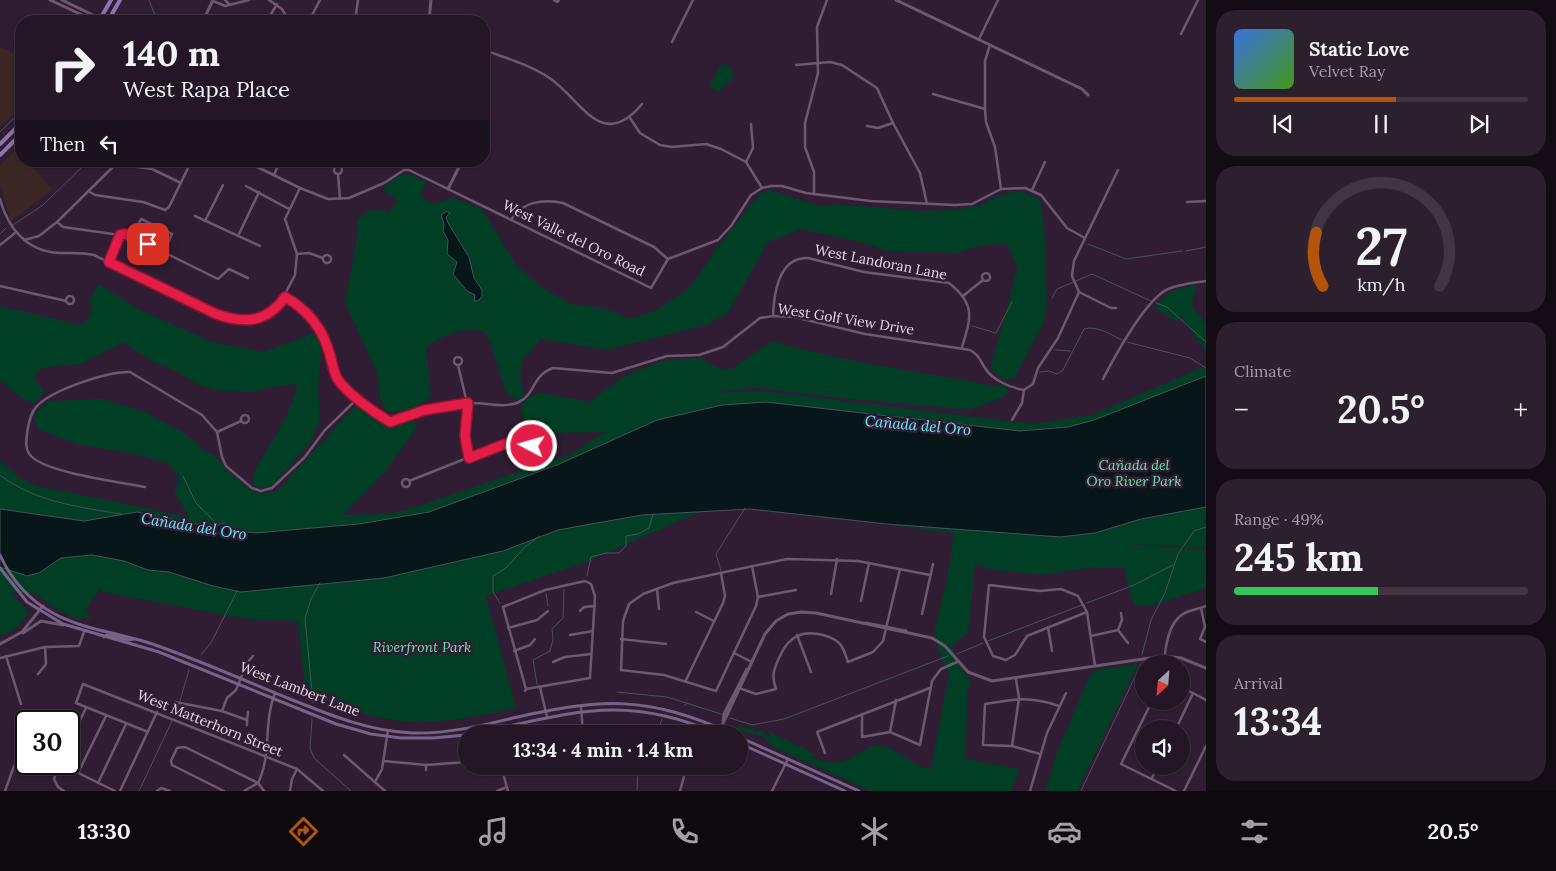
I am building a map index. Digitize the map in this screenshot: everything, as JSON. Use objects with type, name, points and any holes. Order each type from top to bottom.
[{"type":"highway","points":[[102,15],[111,0]]},
{"type":"highway","points":[[111,15],[120,0]]},
{"type":"highway","points":[[0,144],[15,129]]},
{"type":"highway","points":[[0,155],[15,140]]},
{"type":"main road","name":"West Lambert Lane","points":[[0,555],[18,583],[41,605],[71,622],[135,638],[345,720],[388,730],[414,733],[453,731],[581,705],[621,703],[651,706],[685,714],[712,725]]},
{"type":"main road","name":"West Lambert Lane","points":[[0,568],[15,589],[32,606],[69,627],[150,649],[336,724],[387,736],[426,739],[458,735]]},
{"type":"main road","points":[[104,637],[110,635],[129,640],[135,638]]},
{"type":"main road","points":[[518,725],[582,710],[613,709],[645,711],[673,717],[696,725]]},
{"type":"main road","points":[[748,740],[859,791]]},
{"type":"main road","points":[[748,747],[845,791]]},
{"type":"street","points":[[50,0],[83,15]]},
{"type":"street","points":[[60,4],[62,0],[90,15]]},
{"type":"street","points":[[206,15],[213,0],[224,6],[249,0]]},
{"type":"street","points":[[225,0],[229,4]]},
{"type":"street","points":[[269,0],[277,4],[284,15]]},
{"type":"street","points":[[313,15],[320,0]]},
{"type":"street","points":[[356,15],[358,0]]},
{"type":"street","points":[[430,15],[431,0]]},
{"type":"street","points":[[554,0],[557,2],[559,0]]},
{"type":"street","points":[[672,42],[693,0]]},
{"type":"street","points":[[814,194],[814,172],[805,147],[804,136],[805,123],[816,83],[818,62],[817,27],[827,0]]},
{"type":"street","points":[[896,0],[1082,89],[1088,95]]},
{"type":"street","points":[[978,40],[998,0]]},
{"type":"street","points":[[1182,34],[1198,0]]},
{"type":"street","points":[[271,15],[277,4]]},
{"type":"street","points":[[990,45],[985,61],[985,109],[986,122],[996,154],[1000,189]]},
{"type":"street","points":[[490,52],[529,66],[551,79],[582,111],[595,120],[616,122],[630,118],[642,104]]},
{"type":"street","points":[[796,65],[818,62],[842,65],[871,82],[882,97],[893,124],[920,173],[927,204]]},
{"type":"street","points":[[933,94],[985,109]]},
{"type":"street","points":[[630,118],[640,133],[660,145],[672,148],[706,144],[746,162],[762,188]]},
{"type":"street","points":[[746,162],[753,148],[751,124]]},
{"type":"street","points":[[867,126],[878,128],[893,124]]},
{"type":"street","points":[[1032,190],[1046,162]]},
{"type":"street","points":[[24,240],[39,236],[113,167]]},
{"type":"street","points":[[138,167],[152,169],[181,183]]},
{"type":"street","points":[[257,167],[300,188],[328,199],[340,200],[338,174]]},
{"type":"street","points":[[274,175],[277,167]]},
{"type":"street","points":[[448,189],[459,167]]},
{"type":"street","points":[[88,191],[95,195],[143,202],[165,210],[169,207],[188,168]]},
{"type":"street","name":"West Valle del Oro Road","points":[[340,200],[384,183],[404,170],[409,170],[651,288],[668,259]]},
{"type":"street","points":[[1116,308],[1111,308],[1079,292],[1072,276],[1074,261],[1118,170]]},
{"type":"street","points":[[205,222],[223,185]]},
{"type":"street","points":[[246,186],[289,209]]},
{"type":"street","points":[[511,220],[514,214],[534,203],[553,201],[563,203],[654,246],[668,259],[718,240],[731,226],[751,195],[762,188],[782,186],[814,194],[870,201],[927,204],[972,204],[1000,189],[1032,190],[1047,201],[1067,228],[1085,238]]},
{"type":"street","points":[[0,199],[7,220],[15,232],[35,246],[57,253],[83,252],[109,262],[216,314],[229,319],[254,319],[266,316],[277,309],[295,275],[297,254],[285,219],[300,188]]},
{"type":"street","points":[[237,236],[259,192]]},
{"type":"street","points":[[1187,202],[1206,201]]},
{"type":"street","points":[[195,216],[260,246]]},
{"type":"street","points":[[132,236],[141,219],[172,234],[164,252]]},
{"type":"street","points":[[56,222],[63,226],[132,236],[218,279],[228,269],[248,278]]},
{"type":"street","points":[[146,229],[149,223]]},
{"type":"street","points":[[0,245],[15,232]]},
{"type":"street","points":[[109,262],[120,235]]},
{"type":"street","points":[[35,246],[39,236]]},
{"type":"street","points":[[297,254],[309,253],[323,258]]},
{"type":"street","name":"West Landoran Lane","points":[[773,316],[776,288],[782,273],[788,264],[799,258],[882,275],[948,283],[963,296]]},
{"type":"street","points":[[962,347],[970,321],[969,309],[963,296],[983,280]]},
{"type":"street","points":[[1103,379],[1129,333],[1151,305],[1166,290],[1206,281]]},
{"type":"street","points":[[0,286],[66,301]]},
{"type":"street","points":[[1012,420],[1022,403],[1024,390],[1033,384],[1038,368],[1058,338],[1079,292]]},
{"type":"street","name":"West Golf View Drive","points":[[285,297],[298,304],[317,324],[324,338],[338,379],[357,399],[390,422],[425,410],[468,403],[511,404],[520,402],[532,389],[536,379],[544,371],[552,368],[612,373],[667,356],[699,355],[723,347],[760,318],[773,316],[794,318],[865,334],[962,347],[977,354],[986,371],[993,377],[1010,386],[1024,390]]},
{"type":"street","points":[[458,365],[468,403],[465,436],[469,458]]},
{"type":"street","points":[[145,486],[55,469],[38,462],[30,455],[26,445],[28,425],[38,405],[55,394],[101,376],[117,372],[130,372],[202,414],[217,432],[222,457],[226,466],[252,488],[261,491],[272,488],[304,458],[325,430],[357,399]]},
{"type":"street","points":[[217,432],[241,421]]},
{"type":"street","points":[[409,481],[505,444],[532,446]]},
{"type":"street","points":[[618,674],[621,670],[623,621],[629,604],[643,594],[656,589],[787,559],[837,559],[870,562],[930,575]]},
{"type":"street","points":[[831,594],[837,559]]},
{"type":"street","points":[[861,601],[870,562]]},
{"type":"street","points":[[922,614],[933,564]]},
{"type":"street","points":[[621,670],[686,680],[716,691],[753,614],[758,597],[752,566]]},
{"type":"street","points":[[739,688],[756,694],[776,689],[773,676],[774,668],[787,642],[797,635],[807,632],[832,638],[842,647],[848,662],[877,649],[883,641],[888,628],[900,569]]},
{"type":"street","points":[[686,680],[724,596],[721,573]]},
{"type":"street","points":[[589,581],[596,596],[595,606],[592,631],[591,679],[525,690],[502,607],[544,590],[589,581]]},
{"type":"street","points":[[1087,612],[1027,636],[1011,658],[1001,660],[988,654],[984,633],[989,585],[1070,591],[1082,599],[1087,612],[1096,666]]},
{"type":"street","points":[[1016,593],[1017,588]]},
{"type":"street","points":[[656,589],[659,609]]},
{"type":"street","points":[[758,597],[796,590]]},
{"type":"street","points":[[18,635],[39,611],[41,605]]},
{"type":"street","points":[[580,611],[584,607],[595,606]]},
{"type":"street","points":[[1164,655],[1176,620],[1184,613],[1206,606]]},
{"type":"street","points":[[1201,608],[1205,627],[1200,639],[1206,642]]},
{"type":"street","points":[[508,628],[537,620],[548,611]]},
{"type":"street","points":[[696,612],[714,620]]},
{"type":"street","points":[[721,725],[770,628],[788,614],[808,612],[932,638],[941,643],[968,672],[980,679],[992,681],[1135,660]]},
{"type":"street","points":[[1118,630],[1122,620],[1121,613]]},
{"type":"street","points":[[0,644],[41,621],[69,627]]},
{"type":"street","points":[[1048,627],[1052,651]]},
{"type":"street","points":[[1091,636],[1118,630]]},
{"type":"street","points":[[1118,630],[1128,643]]},
{"type":"street","points":[[570,635],[592,631]]},
{"type":"street","points":[[0,658],[45,647],[79,646],[84,632]]},
{"type":"street","points":[[797,635],[811,672]]},
{"type":"street","points":[[621,639],[666,644]]},
{"type":"street","points":[[514,651],[530,645],[535,640]]},
{"type":"street","points":[[38,674],[46,664],[45,647]]},
{"type":"street","points":[[1088,648],[1093,647]]},
{"type":"street","points":[[734,653],[752,662]]},
{"type":"street","points":[[553,662],[591,654]]},
{"type":"street","points":[[6,656],[21,704]]},
{"type":"street","points":[[222,711],[227,698],[235,692],[247,663],[253,656]]},
{"type":"street","points":[[862,714],[862,737],[890,732],[920,745],[930,688],[938,672],[957,662]]},
{"type":"street","points":[[1190,662],[1206,668]]},
{"type":"street","points":[[1012,746],[1018,698],[1016,679]]},
{"type":"street","name":"West Matterhorn Street","points":[[86,708],[75,701],[83,684],[297,769],[319,790],[323,791]]},
{"type":"street","points":[[540,687],[547,717]]},
{"type":"street","points":[[825,753],[817,732],[930,688]]},
{"type":"street","points":[[1190,692],[1206,700]]},
{"type":"street","points":[[244,791],[258,783],[264,770],[267,718],[275,693]]},
{"type":"street","points":[[1030,791],[1040,754],[1066,693]]},
{"type":"street","points":[[1180,720],[1193,693]]},
{"type":"street","points":[[1040,754],[1012,746],[983,745],[985,704],[1018,698],[1034,698],[1059,706]]},
{"type":"street","points":[[890,732],[896,700]]},
{"type":"street","points":[[175,702],[222,711],[247,720]]},
{"type":"street","points":[[581,705],[583,725]]},
{"type":"street","points":[[80,721],[86,708],[148,732]]},
{"type":"street","points":[[1147,710],[1120,764],[1176,791]]},
{"type":"street","points":[[120,791],[157,712]]},
{"type":"street","points":[[246,725],[248,712]]},
{"type":"street","points":[[80,769],[106,716]]},
{"type":"street","points":[[98,783],[126,724]]},
{"type":"street","points":[[375,782],[384,761],[388,730]]},
{"type":"street","points":[[224,791],[171,764],[177,748],[182,746],[258,783],[264,791]]},
{"type":"street","points":[[1184,791],[1206,746]]},
{"type":"street","points":[[344,756],[385,791]]},
{"type":"street","points":[[772,791],[788,758]]},
{"type":"street","points":[[384,761],[426,764],[458,762]]},
{"type":"street","points":[[5,791],[15,764]]},
{"type":"street","points":[[426,764],[426,770]]},
{"type":"street","points":[[290,791],[292,779],[297,769]]},
{"type":"street","points":[[80,774],[115,791]]},
{"type":"street","points":[[55,775],[56,785],[64,791]]},
{"type":"street","points":[[497,791],[507,789],[503,775]]},
{"type":"street","points":[[680,791],[684,775]]},
{"type":"street","points":[[1152,779],[1154,775]]},
{"type":"street","points":[[157,791],[161,788],[170,791]]},
{"type":"shaded area","points":[[0,47],[15,54],[15,113],[0,127]]},
{"type":"shaded area","points":[[15,150],[15,167],[32,167],[52,189],[11,222],[0,184],[0,166]]},
{"type":"green space","points":[[722,63],[732,69],[733,78],[730,84],[726,82],[720,92],[709,86]]},
{"type":"green space","points":[[408,174],[426,182],[421,195],[425,200],[434,204],[453,198],[482,209],[516,265],[540,286],[570,304],[604,308],[630,319],[655,311],[684,292],[698,277],[716,249],[760,194],[768,190],[821,206],[834,204],[920,211],[956,210],[981,205],[997,196],[1018,191],[1040,200],[1044,224],[1047,303],[1045,320],[1014,379],[1002,379],[990,368],[1017,268],[1007,243],[976,247],[958,253],[888,251],[857,241],[801,229],[768,242],[728,313],[706,325],[608,350],[541,339],[522,361],[520,377],[524,395],[520,400],[507,395],[489,338],[483,331],[460,331],[426,347],[431,397],[409,410],[391,412],[385,410],[380,398],[377,373],[345,302],[356,245],[358,220],[372,210],[389,212],[397,203],[395,196],[388,195],[383,188],[399,176]]},
{"type":"green space","points":[[99,284],[136,308],[211,342],[264,352],[317,333],[322,340],[318,389],[320,420],[311,442],[272,486],[261,488],[253,485],[254,474],[287,414],[294,398],[297,384],[270,387],[253,392],[216,390],[197,384],[168,367],[155,363],[123,342],[81,364],[41,368],[35,375],[36,381],[45,392],[34,403],[20,397],[0,380],[0,306],[80,325],[88,320],[92,309],[89,300]]},
{"type":"green space","points":[[1198,284],[1191,304],[1206,325],[1206,352],[1181,316],[1176,322],[1154,307],[1171,291]]},
{"type":"green space","name":"Cañada del Oro River Park","points":[[772,341],[855,361],[997,387],[1003,384],[1009,389],[1006,396],[969,410],[831,397],[754,387],[714,393],[761,391],[1033,424],[1092,415],[1206,366],[1206,548],[1102,542],[1206,550],[1206,588],[1150,606],[1134,606],[1124,567],[1081,569],[1043,575],[992,570],[975,564],[968,633],[952,645],[960,666],[971,681],[967,693],[966,759],[1019,769],[1012,791],[870,791],[776,748],[761,736],[748,733],[748,728],[753,729],[755,732],[762,730],[767,737],[770,736],[768,729],[770,732],[815,754],[812,756],[813,758],[831,764],[833,761],[838,762],[849,759],[870,747],[876,746],[891,749],[917,765],[931,769],[949,674],[937,646],[934,633],[946,584],[954,533],[731,506],[711,507],[586,562],[486,596],[516,708],[456,720],[410,722],[394,720],[361,713],[306,695],[298,621],[247,619],[103,592],[99,589],[85,611],[92,619],[81,617],[79,620],[53,607],[36,594],[10,591],[29,613],[17,627],[0,635],[0,461],[21,479],[37,486],[189,517],[174,491],[180,480],[169,464],[140,455],[77,444],[40,430],[35,422],[36,413],[48,401],[103,399],[145,412],[184,433],[205,451],[215,456],[247,488],[262,494],[277,491],[357,404],[380,421],[390,425],[395,426],[414,421],[417,427],[384,473],[343,515],[389,514],[416,507],[571,454],[605,432],[544,433],[530,431],[523,420],[522,408],[528,398],[533,395],[540,393],[590,402],[624,376],[663,361],[699,358],[720,369],[731,369]]},
{"type":"green space","points":[[1135,664],[1135,670],[1077,791],[1046,791],[1057,752],[1092,671]]},
{"type":"water","points":[[447,211],[450,213],[446,217],[448,223],[469,257],[474,278],[482,290],[482,296],[478,301],[474,301],[475,295],[467,291],[453,274],[457,262],[447,254],[448,240],[443,231],[444,224],[441,215]]},
{"type":"water","name":"Cañada del Oro River Park","points":[[1206,376],[1206,507],[1141,519],[1095,533],[1060,537],[887,524],[750,509],[642,515],[558,530],[503,551],[384,578],[241,592],[213,586],[169,572],[148,570],[124,561],[92,555],[61,558],[39,573],[27,576],[0,567],[0,509],[84,521],[137,512],[211,527],[224,523],[240,531],[255,533],[359,524],[429,512],[557,465],[657,420],[722,405],[766,402],[1020,431],[1068,427],[1094,420]]},
{"type":"waterway","points":[[149,0],[156,15]]},
{"type":"waterway","points":[[0,132],[15,117]]},
{"type":"waterway","points":[[13,225],[43,205],[82,167]]},
{"type":"waterway","points":[[0,234],[6,228]]},
{"type":"waterway","points":[[1088,244],[1126,259],[1182,251]]},
{"type":"waterway","points":[[1186,251],[1206,247]]},
{"type":"waterway","points":[[1052,298],[1057,289],[1092,274],[1151,301]]},
{"type":"waterway","points":[[972,326],[996,333],[1012,302]]},
{"type":"waterway","points":[[1156,303],[1167,307],[1206,342]]},
{"type":"waterway","points":[[1040,372],[1049,371],[1057,374],[1063,370],[1084,329],[1099,329],[1122,340]]},
{"type":"waterway","points":[[1127,342],[1190,358],[1206,368]]},
{"type":"waterway","points":[[1055,350],[1071,351]]},
{"type":"waterway","points":[[0,475],[28,492],[58,502],[121,514]]},
{"type":"waterway","name":"Cañada del Oro","points":[[183,476],[196,503],[219,526]]},
{"type":"waterway","points":[[721,571],[716,554],[745,508]]},
{"type":"waterway","points":[[587,576],[591,557],[606,553],[619,553],[626,546],[626,536],[638,534],[649,528],[653,514]]},
{"type":"waterway","points":[[1142,655],[1151,620],[1165,593],[1178,554],[1194,531],[1206,527]]},
{"type":"waterway","points":[[500,603],[493,592],[493,576],[506,568],[526,546],[540,536]]},
{"type":"waterway","points":[[1087,603],[1134,585],[1173,565]]},
{"type":"waterway","points":[[313,703],[305,618],[311,599],[320,583]]},
{"type":"waterway","points":[[537,684],[533,660],[550,651],[553,640],[552,629],[563,618],[564,589]]},
{"type":"waterway","points":[[201,655],[212,641],[237,591]]},
{"type":"waterway","points":[[546,593],[548,606]]},
{"type":"waterway","points":[[988,641],[1082,605]]},
{"type":"waterway","points":[[957,654],[983,643]]},
{"type":"waterway","points":[[730,718],[752,725],[784,719],[948,656]]},
{"type":"waterway","points":[[180,701],[189,670]]},
{"type":"waterway","points":[[1081,791],[1135,677]]},
{"type":"waterway","points":[[617,692],[667,697],[721,714]]},
{"type":"waterway","points":[[684,706],[687,703]]},
{"type":"waterway","points":[[175,716],[179,705]]},
{"type":"waterway","points":[[312,719],[310,748],[314,758],[351,791]]},
{"type":"waterway","points":[[660,725],[662,719]]},
{"type":"waterway","points":[[139,791],[172,721]]},
{"type":"waterway","points":[[637,791],[638,775]]},
{"type":"route","points":[[148,244],[125,234],[120,235],[109,262],[229,319],[242,320],[266,316],[277,309],[285,297],[298,304],[317,324],[324,338],[333,369],[346,390],[390,422],[425,410],[468,403],[465,436],[466,450],[469,458],[505,444],[532,446]]},
{"type":"park label","name":"Riverfront Park","points":[[422,647]]}]
